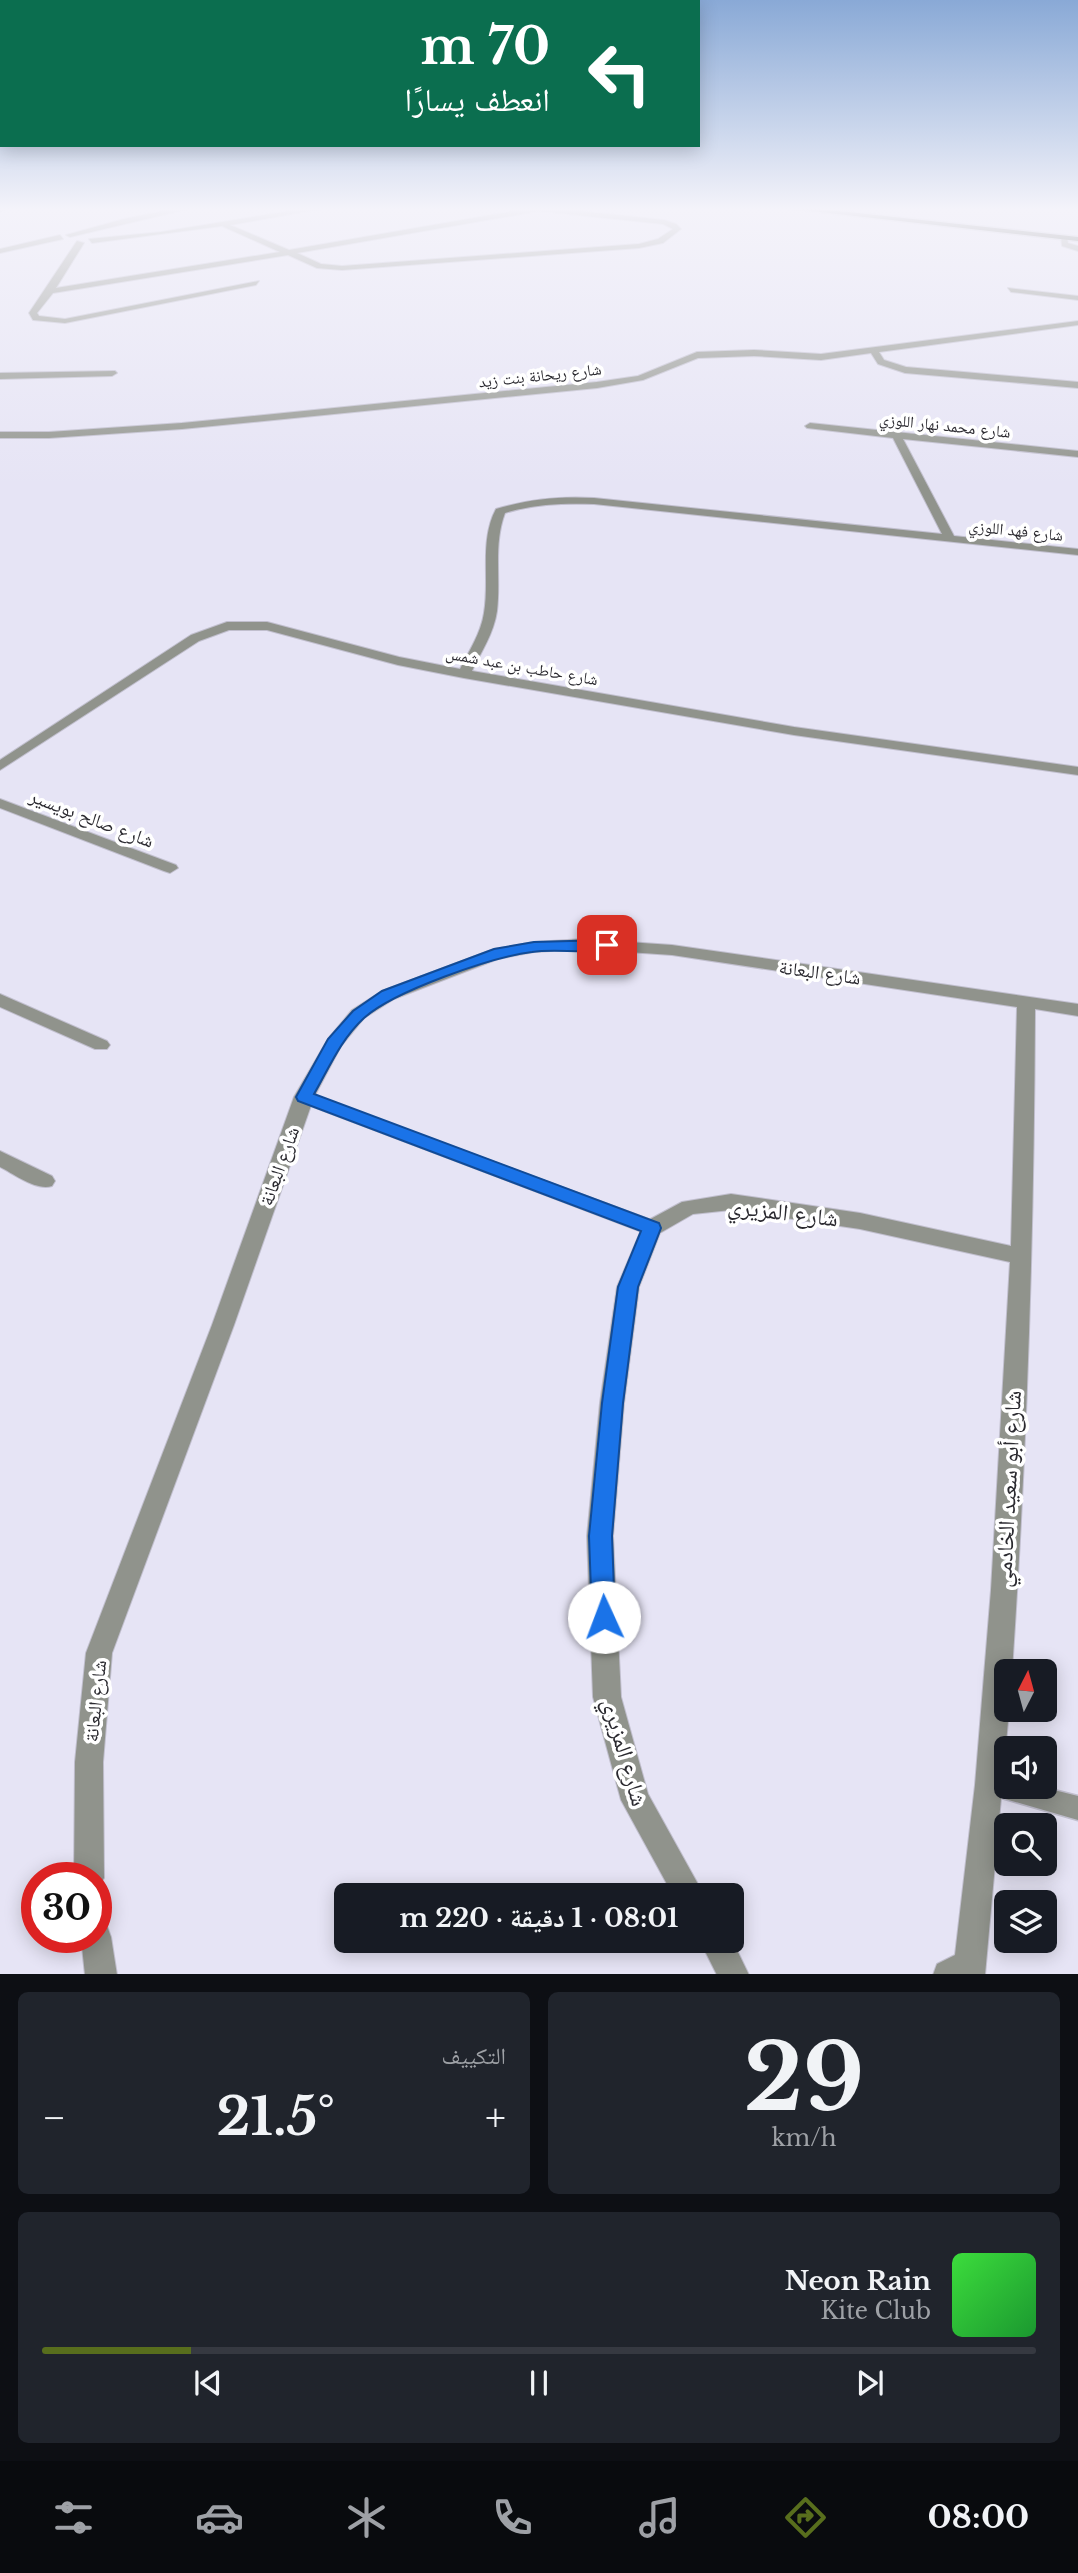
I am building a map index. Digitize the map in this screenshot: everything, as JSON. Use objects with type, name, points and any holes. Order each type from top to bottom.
[{"type":"street","points":[[42,301],[33,313],[43,320],[65,321],[165,301]]},
{"type":"street","name":"شارع ريحانة بنت زيد","points":[[0,435],[48,435],[182,426],[597,385],[640,378],[697,355],[754,353],[821,357],[1078,323]]},
{"type":"street","points":[[874,351],[881,362],[905,370],[1078,385]]},
{"type":"street","points":[[0,376],[113,373]]},
{"type":"street","name":"شارع محمد نهار اللوزي","points":[[810,426],[1078,454]]},
{"type":"street","points":[[897,436],[950,539]]},
{"type":"street","name":"شارع فهد اللوزي","points":[[464,674],[490,616],[494,572],[492,527],[500,511],[517,505],[552,499],[594,501],[1078,552]]},
{"type":"street","name":"شارع حاطب بن عبد شمس","points":[[0,766],[195,638],[227,626],[256,625],[289,630],[398,661],[464,674],[794,732],[1078,771]]},
{"type":"street","name":"شارع صالح بويسير","points":[[0,803],[170,868]]},
{"type":"street","name":"شارع البعانة","points":[[89,1862],[89,1762],[99,1653],[223,1325],[304,1097],[334,1043],[358,1014],[388,995],[494,954],[534,947],[584,944],[672,950],[1078,1010]]},
{"type":"street","points":[[0,1000],[101,1045]]},
{"type":"street","name":"شارع أبو سعيد الخادمي","points":[[962,1971],[989,1784],[1008,1512],[1021,1256],[1027,1002]]},
{"type":"street","points":[[0,1158],[45,1181]]},
{"type":"street","name":"شارع المزيري","points":[[682,1883],[635,1800],[607,1698],[600,1536],[612,1403],[628,1287],[652,1228],[689,1207],[731,1202],[860,1221],[1021,1256]]},
{"type":"street","points":[[98,1953],[101,1974]]},
{"type":"street","points":[[722,1953],[733,1974]]},
{"type":"lane","points":[[304,1097],[652,1228]]},
{"type":"lane","points":[[989,1784],[1078,1808]]},
{"type":"route","points":[[604,1617],[600,1536],[612,1403],[628,1287],[652,1228],[304,1097],[334,1043],[358,1014],[388,995],[451,968],[494,954],[534,947],[607,945]]}]
